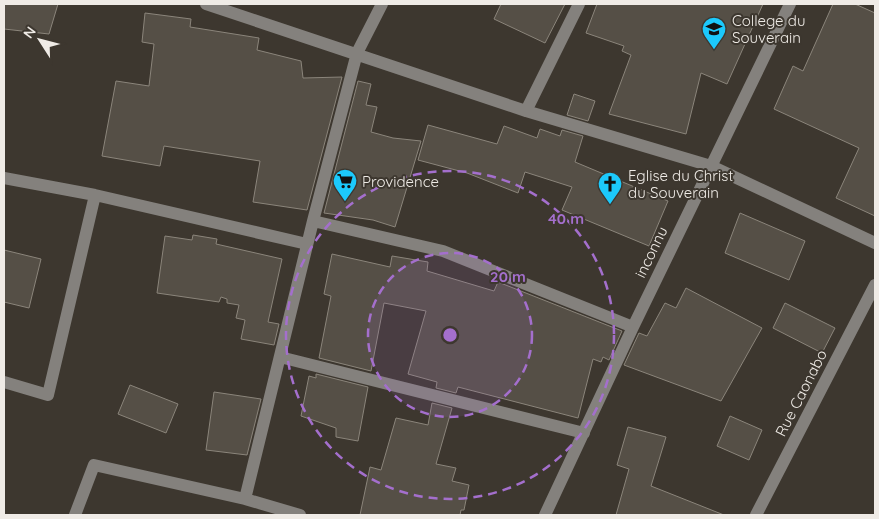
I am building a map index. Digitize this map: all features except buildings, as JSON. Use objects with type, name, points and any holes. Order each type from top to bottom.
[{"type":"street","points":[[206,4],[244,9],[357,53],[526,111],[710,166],[875,243]]},
{"type":"street","points":[[245,499],[307,244],[357,53],[382,4]]},
{"type":"street","points":[[526,111],[579,4]]},
{"type":"street","name":"inconnu","points":[[545,515],[710,166],[790,4]]},
{"type":"street","points":[[4,178],[95,195],[307,244]]},
{"type":"street","points":[[4,382],[48,395],[95,195]]},
{"type":"street","points":[[313,221],[443,251],[633,327]]},
{"type":"street","name":"Rue Caonabo","points":[[756,515],[875,285]]},
{"type":"street","points":[[280,357],[584,433]]},
{"type":"street","points":[[75,515],[94,465],[245,499],[300,515]]},
{"type":"place","name":"College du Souverain","points":[[714,50]]},
{"type":"place","name":"Providence","points":[[345,202]]},
{"type":"place","name":"Eglise du Christ du Souverain","points":[[610,205]]}]
